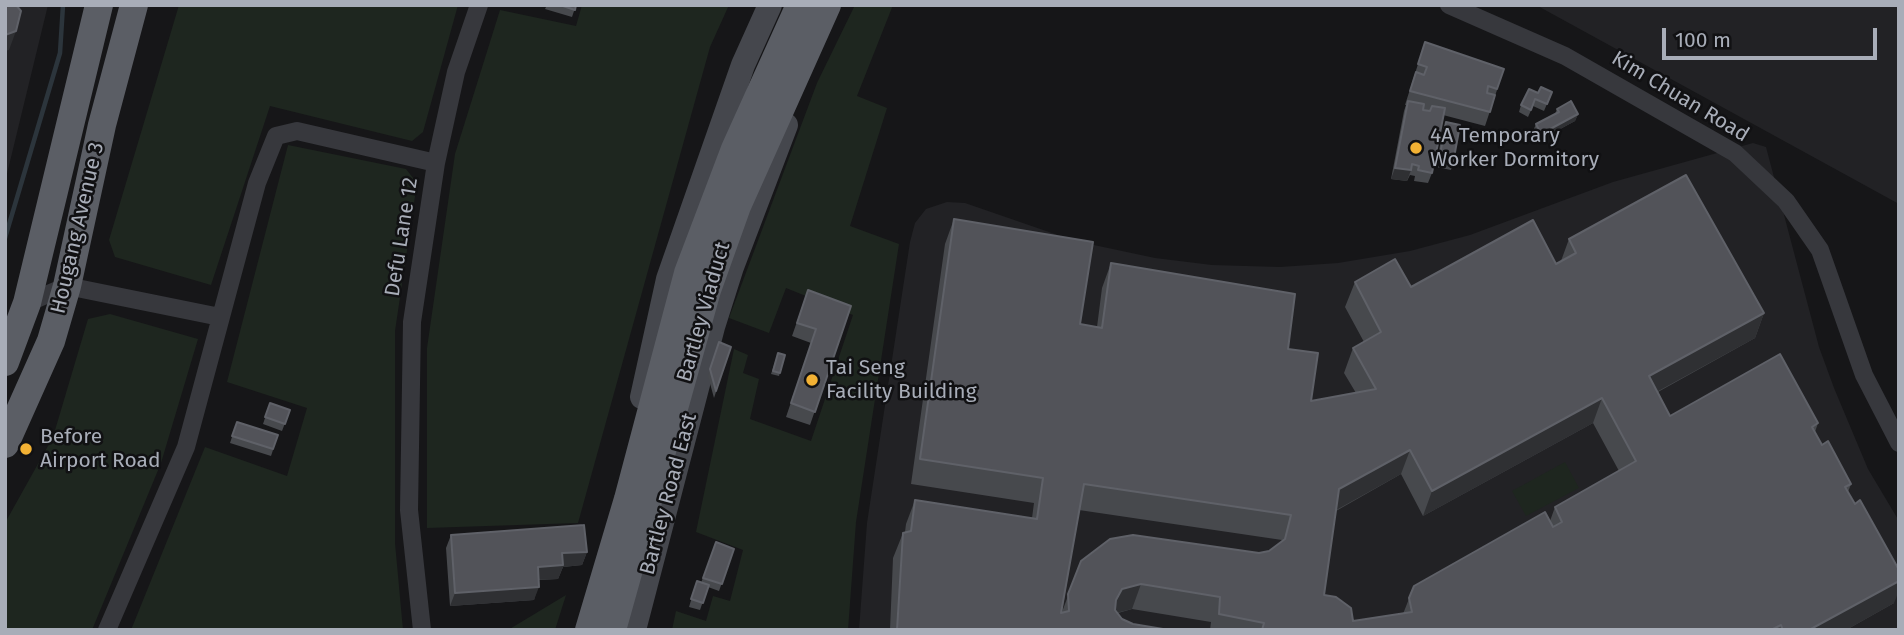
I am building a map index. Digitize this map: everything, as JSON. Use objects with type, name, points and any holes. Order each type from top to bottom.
[{"type":"highway","name":"Hougang Avenue 3","points":[[5,362],[27,303],[99,5]]},
{"type":"highway","name":"Hougang Avenue 3","points":[[5,444],[51,341],[67,286],[134,5]]},
{"type":"highway","name":"Bartley Viaduct","points":[[589,630],[628,499],[688,272],[735,149],[800,5]]},
{"type":"highway","name":"Bartley Viaduct","points":[[612,630],[707,290],[737,206],[827,5]]},
{"type":"highway","points":[[41,247],[60,249],[77,239]]},
{"type":"main road","points":[[576,630],[636,426],[667,279],[743,65],[770,5]]},
{"type":"main road","name":"Bartley Road East","points":[[634,630],[713,327],[803,80],[838,5]]},
{"type":"main road","points":[[715,145],[723,172],[733,183],[754,183],[769,171]]},
{"type":"main road","points":[[592,577],[610,570],[622,572],[632,578],[641,599]]},
{"type":"street","points":[[436,163],[456,72],[479,5]]},
{"type":"street","name":"Kim Chuan Road","points":[[1449,5],[1565,56],[1735,153],[1772,187],[1786,201],[1820,250],[1864,374],[1899,443]]},
{"type":"street","name":"Defu Lane 12","points":[[107,630],[186,447],[220,317],[242,250],[257,183],[276,136],[297,131],[436,163],[412,322],[409,510],[422,630]]},
{"type":"street","points":[[27,303],[67,286],[220,317]]},
{"type":"shaded area","points":[[5,5],[48,5],[5,182]]},
{"type":"shaded area","points":[[179,5],[458,5],[423,132],[412,141],[270,106],[211,285],[115,257],[109,240]]},
{"type":"shaded area","points":[[582,5],[729,5],[710,47],[578,523],[427,528],[427,348],[455,154],[500,10],[576,26]]},
{"type":"shaded area","points":[[855,5],[893,5],[857,96],[887,108],[850,226],[899,244],[856,522],[848,630],[672,630],[676,611],[706,621],[713,596],[730,601],[743,550],[696,532],[734,349],[748,355],[743,373],[759,379],[750,419],[811,441],[853,315],[786,288],[769,333],[729,318],[817,83]]},
{"type":"shaded area","points":[[1536,5],[1899,5],[1899,204]]},
{"type":"shaded area","points":[[1753,143],[1766,147],[1819,347],[1834,388],[1868,469],[1899,521],[1899,630],[859,630],[867,523],[910,242],[915,223],[926,209],[947,202],[965,203],[1075,241],[1155,258],[1212,265],[1280,267],[1338,263],[1410,251],[1470,235],[1613,182]]},
{"type":"shaded area","points":[[288,145],[406,169],[417,183],[395,331],[395,543],[403,630],[131,630],[205,447],[287,476],[307,408],[227,382]]},
{"type":"shaded area","points":[[110,314],[198,339],[161,463],[92,630],[5,630],[5,523],[53,437],[88,319]]},
{"type":"shaded area","points":[[1565,462],[1579,488],[1526,516],[1512,491]]},
{"type":"shaded area","points":[[566,595],[555,630],[508,630]]},
{"type":"building","points":[[5,5],[16,5],[21,11],[16,31],[5,35]]},
{"type":"building","points":[[560,5],[576,5],[575,10]]},
{"type":"building","points":[[1425,42],[1504,69],[1497,89],[1488,86],[1487,93],[1495,95],[1490,112],[1410,91],[1416,72],[1424,75],[1427,67],[1418,64]]},
{"type":"building","points":[[1541,87],[1552,92],[1547,104],[1535,99],[1531,110],[1521,105],[1529,89],[1538,93]]},
{"type":"building","name":"4A Temporary Worker Dormitory","points":[[1408,101],[1424,104],[1423,110],[1430,111],[1432,106],[1445,108],[1432,173],[1418,170],[1419,166],[1412,164],[1411,170],[1395,168]]},
{"type":"building","points":[[1571,101],[1578,114],[1541,134],[1536,124],[1559,112],[1557,109]]},
{"type":"building","points":[[1446,122],[1460,125],[1453,163],[1439,160]]},
{"type":"building","points":[[1686,175],[1764,313],[1649,376],[1670,416],[1780,354],[1818,423],[1812,427],[1822,445],[1828,441],[1851,484],[1845,487],[1855,504],[1860,500],[1899,570],[1899,581],[1809,630],[1783,630],[1781,625],[1771,630],[1262,630],[1264,623],[1219,614],[1220,597],[1141,584],[1122,589],[1116,600],[1115,610],[1122,619],[1133,624],[1169,630],[897,630],[903,533],[911,531],[915,500],[1037,519],[1043,478],[920,459],[954,219],[1093,242],[1080,324],[1102,328],[1111,263],[1295,294],[1288,349],[1318,353],[1311,401],[1376,389],[1353,348],[1381,332],[1355,282],[1395,259],[1411,287],[1533,220],[1556,264],[1576,253],[1569,239]],"holes":[[[1602,398],[1636,461],[1555,507],[1562,522],[1553,527],[1545,512],[1414,586],[1409,598],[1412,612],[1353,621],[1351,608],[1336,597],[1324,595],[1339,489],[1410,450],[1432,491]],[[1084,484],[1291,515],[1285,539],[1269,551],[1259,553],[1133,535],[1110,539],[1081,561],[1068,594],[1069,611],[1061,613]]]},
{"type":"building","name":"Tai Seng Facility Building","points":[[808,290],[851,306],[815,412],[791,403],[816,329],[797,323]]},
{"type":"building","points":[[719,342],[731,347],[716,391],[710,369]]},
{"type":"building","points":[[778,353],[785,355],[780,373],[773,371]]},
{"type":"building","points":[[270,403],[290,410],[285,424],[265,417]]},
{"type":"building","points":[[237,422],[278,435],[273,449],[232,436]]},
{"type":"building","points":[[584,525],[587,552],[562,553],[563,565],[538,567],[539,587],[455,593],[451,535]]},
{"type":"building","points":[[716,542],[734,549],[722,584],[703,578]]},
{"type":"building","points":[[697,581],[709,585],[703,603],[691,599]]},
{"type":"waterway","points":[[5,238],[60,53],[63,5]]},
{"type":"place","name":"4A Temporary Worker Dormitory","points":[[1416,148]]},
{"type":"place","name":"Tai Seng Facility Building","points":[[812,380]]},
{"type":"place","name":"Before Airport Road","points":[[26,449]]}]
